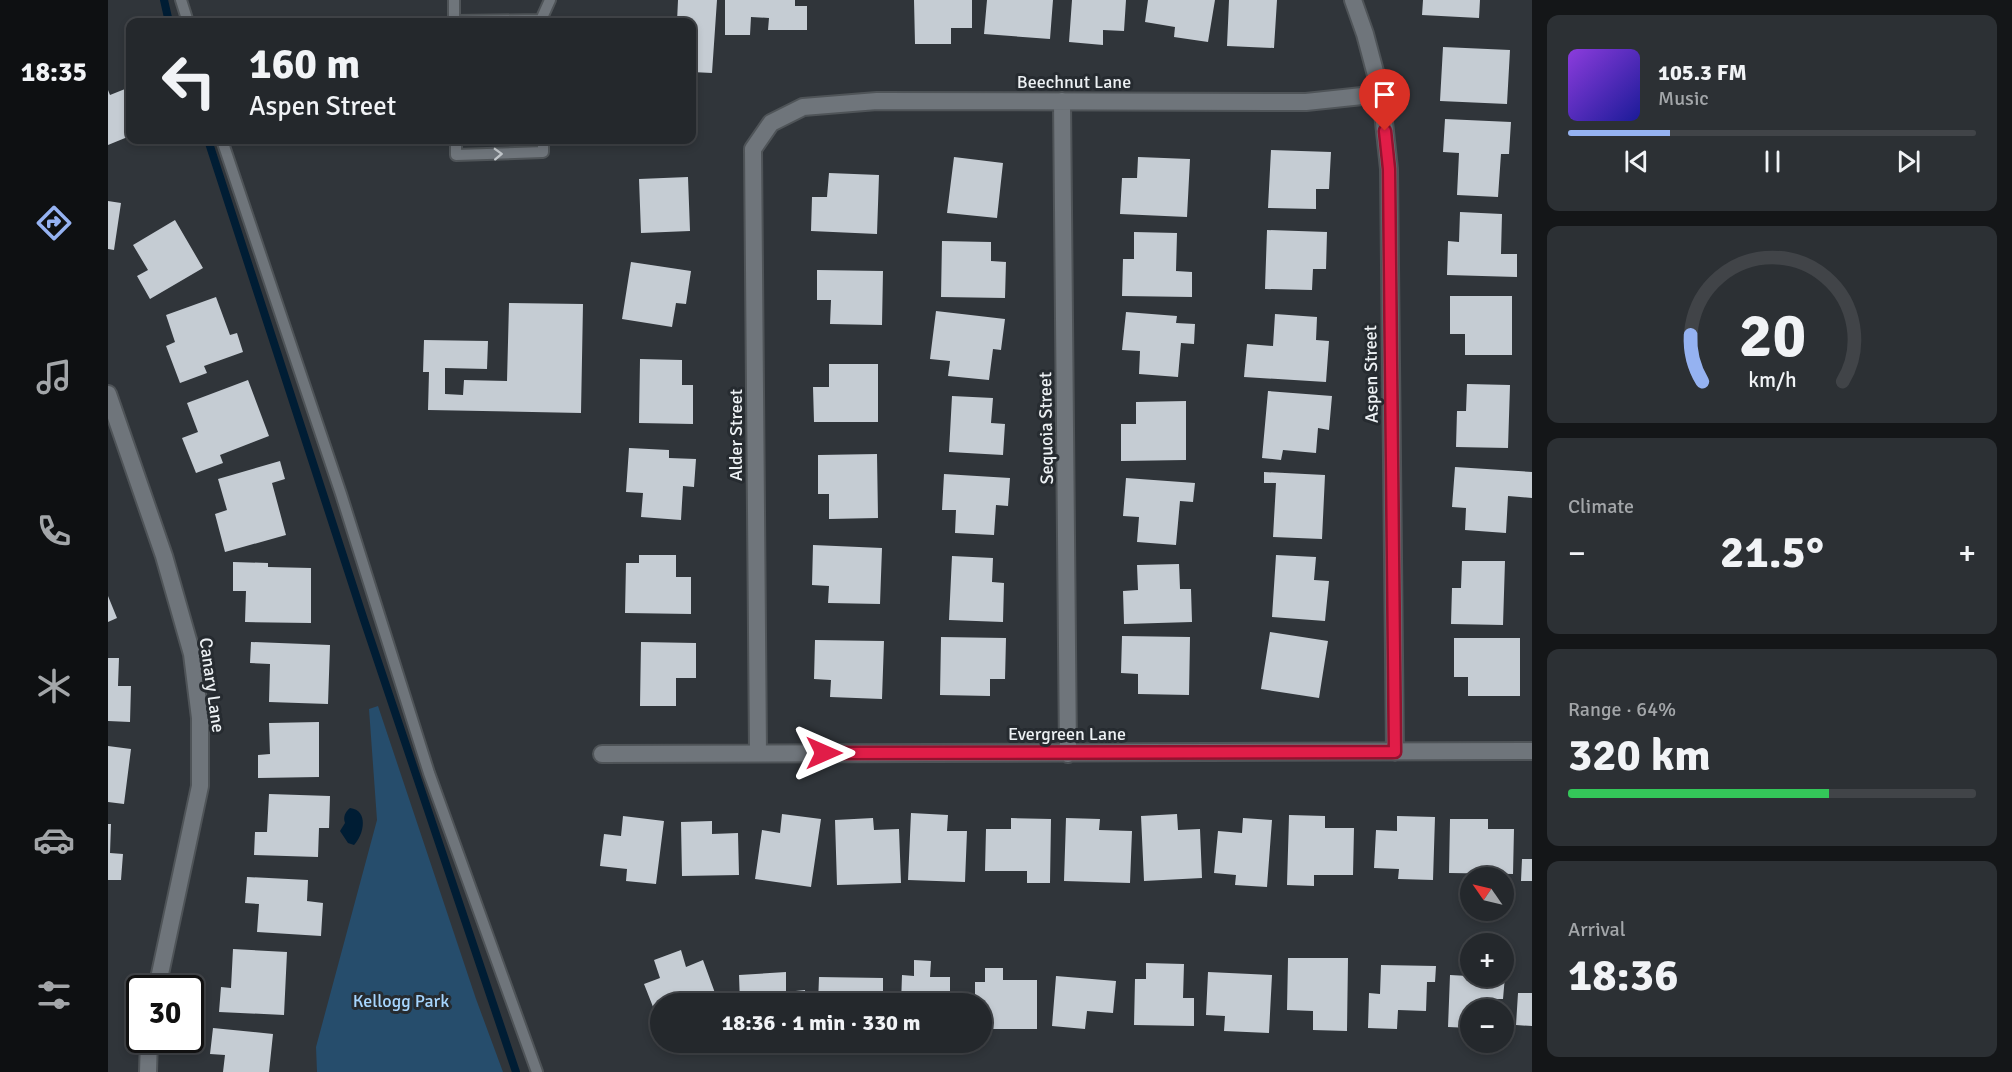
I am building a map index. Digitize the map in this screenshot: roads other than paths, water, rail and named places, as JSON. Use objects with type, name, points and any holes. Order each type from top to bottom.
[{"type":"street","name":"Aspen Street","points":[[1353,0],[1381,94],[1389,169],[1395,752]]},
{"type":"street","name":"Beechnut Lane","points":[[771,123],[803,107],[877,101],[1306,102],[1381,94]]},
{"type":"street","name":"Sequoia Street","points":[[1062,101],[1068,754]]},
{"type":"street","name":"Alder Street","points":[[758,753],[753,149],[771,123]]},
{"type":"street","name":"Canary Lane","points":[[108,394],[164,556],[186,632],[192,654],[200,718],[200,786],[160,975]]},
{"type":"street","name":"Evergreen Lane","points":[[602,754],[1532,751]]},
{"type":"street","points":[[148,1072],[149,1053]]},
{"type":"lane","points":[[182,0],[187,18]]},
{"type":"lane","points":[[454,0],[454,18]]},
{"type":"lane","points":[[542,18],[550,0]]},
{"type":"lane","points":[[223,144],[341,494],[429,772],[537,1072]]},
{"type":"lane","points":[[456,144],[456,155],[543,152],[543,144]]},
{"type":"waterway","points":[[164,0],[168,18]]},
{"type":"waterway","points":[[209,144],[364,620],[516,1072]]},
{"type":"park label","name":"Kellogg Park","points":[[401,1001]]}]
